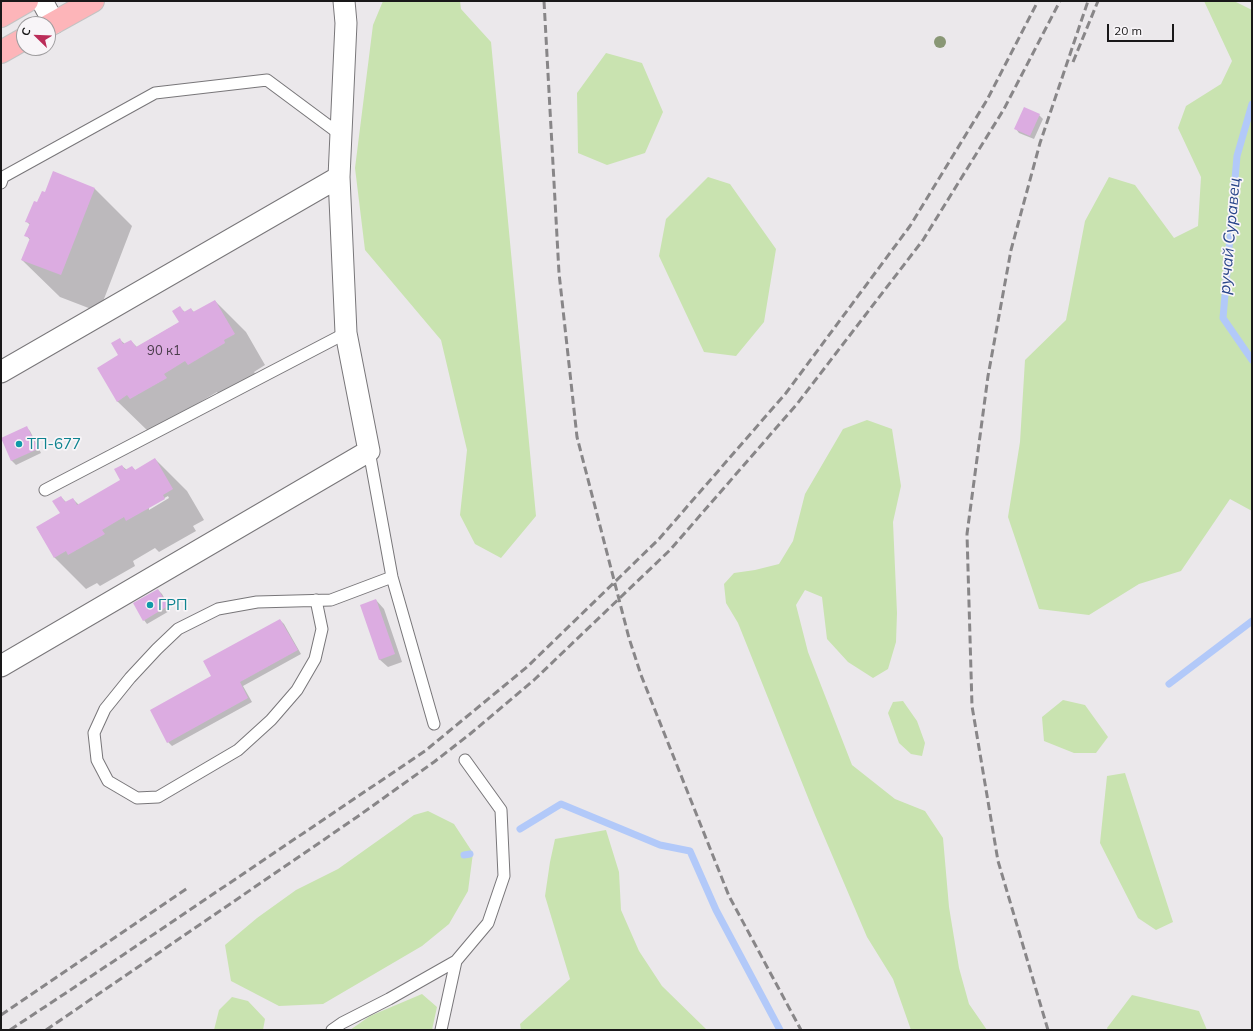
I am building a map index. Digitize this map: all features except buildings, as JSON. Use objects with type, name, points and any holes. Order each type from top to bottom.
[{"type":"main road","points":[[1,16],[27,1]]},
{"type":"main road","points":[[56,22],[93,1]]},
{"type":"main road","points":[[1,52],[16,44]]},
{"type":"street","points":[[42,1],[48,16]]},
{"type":"street","points":[[1,666],[369,451],[346,333],[339,176],[346,23],[344,1]]},
{"type":"street","points":[[1,372],[339,176]]},
{"type":"lane","points":[[1,183],[3,177],[155,93],[267,80],[341,135]]},
{"type":"lane","points":[[45,490],[346,333]]},
{"type":"lane","points":[[369,451],[392,577],[434,724]]},
{"type":"lane","points":[[316,600],[322,629],[315,659],[297,690],[270,720],[238,750],[158,797],[137,798],[108,781],[97,760],[94,733],[105,709],[130,678],[178,629],[218,609],[257,602],[316,600],[331,600],[392,577]]},
{"type":"lane","points":[[332,1030],[342,1023],[389,999],[456,961],[488,923],[504,876],[501,810],[465,760]]},
{"type":"lane","points":[[441,1030],[456,961]]},
{"type":"green space","points":[[383,1],[460,1],[461,9],[491,42],[536,516],[501,558],[475,544],[460,515],[467,450],[441,340],[365,250],[355,168],[373,25]]},
{"type":"green space","points":[[1204,1],[1234,1],[1252,10],[1252,511],[1230,499],[1181,571],[1139,584],[1089,615],[1039,609],[1008,517],[1020,442],[1025,360],[1066,320],[1085,221],[1109,177],[1135,185],[1174,238],[1198,226],[1201,177],[1178,128],[1186,106],[1221,84],[1232,61]]},
{"type":"green space","points":[[606,53],[642,63],[663,112],[645,153],[607,165],[578,153],[577,93]]},
{"type":"green space","points":[[708,177],[730,184],[776,249],[764,322],[736,356],[704,352],[659,256],[666,219]]},
{"type":"green space","points":[[867,420],[892,429],[901,486],[893,522],[897,613],[896,642],[888,669],[873,678],[848,662],[827,639],[822,597],[805,590],[796,605],[808,652],[852,765],[895,799],[925,811],[943,838],[949,907],[959,968],[969,1004],[987,1030],[911,1030],[893,979],[867,937],[815,815],[738,623],[726,603],[724,584],[734,573],[779,564],[793,541],[805,494],[843,429]]},
{"type":"green space","points":[[1063,700],[1085,705],[1108,737],[1096,753],[1074,753],[1044,741],[1042,717]]},
{"type":"green space","points":[[903,701],[917,721],[925,743],[922,756],[911,754],[899,743],[888,713],[893,702]]},
{"type":"green space","points":[[1125,773],[1173,922],[1156,930],[1138,918],[1100,843],[1107,776]]},
{"type":"green space","points":[[428,811],[454,824],[473,853],[468,891],[449,924],[422,946],[323,1004],[279,1006],[231,981],[225,945],[257,918],[296,890],[338,869],[414,815]]},
{"type":"green space","points":[[606,830],[619,872],[621,910],[639,951],[662,986],[707,1030],[521,1030],[520,1024],[570,979],[545,896],[555,839]]},
{"type":"green space","points":[[422,994],[437,1007],[432,1030],[350,1030],[370,1016]]},
{"type":"green space","points":[[1132,995],[1199,1011],[1207,1030],[1108,1030],[1107,1028]]},
{"type":"green space","points":[[232,997],[248,1001],[265,1019],[263,1030],[214,1030],[219,1010]]},
{"type":"waterway","name":"ручай Суравец","points":[[1252,104],[1237,156],[1223,318],[1252,360]]},
{"type":"waterway","points":[[1169,684],[1252,621]]},
{"type":"waterway","points":[[520,829],[561,804],[660,845],[690,851],[716,910],[780,1030]]},
{"type":"waterway","points":[[464,855],[470,854]]},
{"type":"railway","points":[[544,1],[559,273],[577,437],[629,638],[641,675],[729,896],[801,1030]]},
{"type":"railway","points":[[10,1030],[425,751],[527,667],[659,539],[786,393],[910,226],[987,100],[1038,1]]},
{"type":"railway","points":[[46,1030],[357,817],[434,762],[534,680],[670,550],[797,404],[923,240],[1004,109],[1060,1]]},
{"type":"railway","points":[[1048,1030],[998,861],[972,706],[967,534],[988,376],[1011,250],[1040,143],[1088,1]]},
{"type":"railway","points":[[1073,62],[1098,1]]},
{"type":"railway","points":[[1,1015],[189,887]]},
{"type":"place","name":"ТП-677","points":[[19,444]]},
{"type":"place","name":"ГРП","points":[[150,605]]}]
